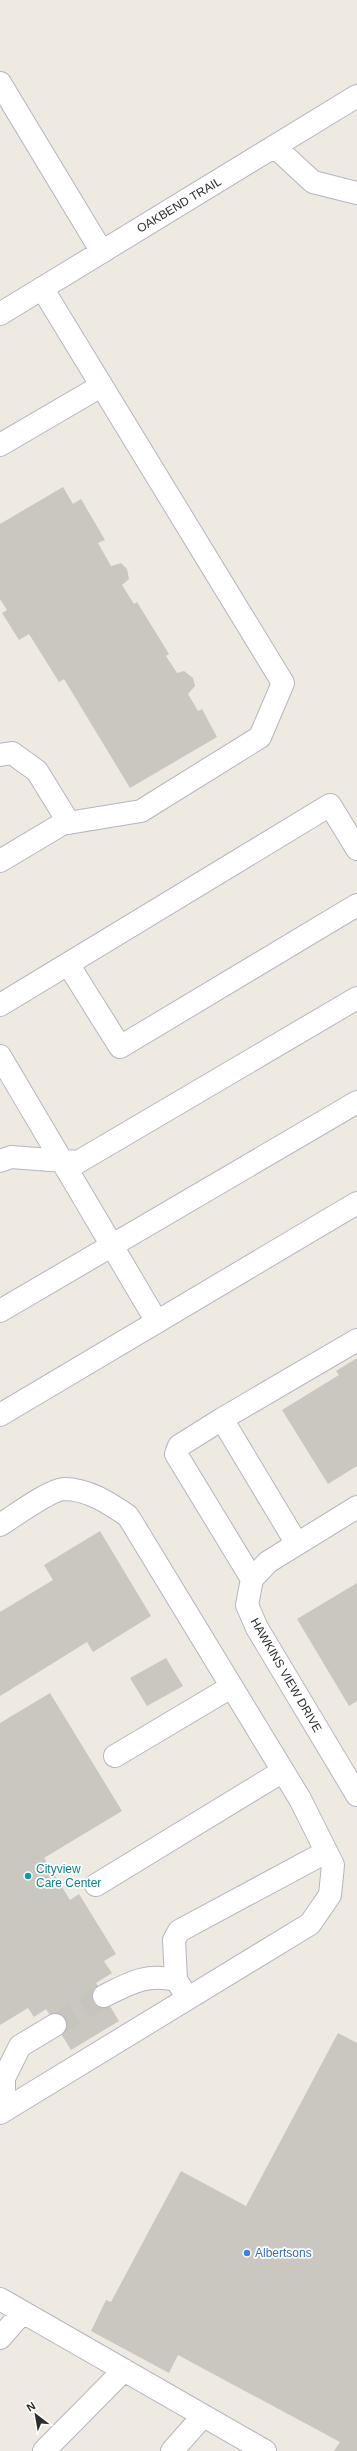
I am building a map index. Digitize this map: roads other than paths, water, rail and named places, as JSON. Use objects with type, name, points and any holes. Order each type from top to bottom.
[{"type":"street","points":[[2,93],[102,252]]},
{"type":"street","name":"OAKBEND TRAIL","points":[[0,314],[357,96]]},
{"type":"street","points":[[275,147],[313,182],[357,193]]},
{"type":"street","points":[[0,861],[62,824],[141,811],[260,738],[283,683],[42,288]]},
{"type":"street","points":[[0,444],[101,386]]},
{"type":"street","points":[[0,755],[12,753],[37,771],[69,823]]},
{"type":"street","points":[[0,1006],[330,805],[357,849]]},
{"type":"street","points":[[68,964],[120,1047],[357,905]]},
{"type":"street","points":[[0,1161],[11,1157],[78,1162],[357,998]]},
{"type":"street","points":[[0,1056],[157,1322]]},
{"type":"street","points":[[0,1311],[357,1102]]},
{"type":"street","points":[[0,1415],[357,1203]]},
{"type":"street","points":[[357,1340],[179,1446],[176,1454],[252,1579],[268,1562],[357,1507]]},
{"type":"street","points":[[222,1419],[298,1544]]},
{"type":"street","points":[[0,1525],[40,1499],[63,1489],[101,1498],[128,1516],[300,1799],[333,1865],[330,1895],[310,1924],[182,1989],[2,2112]]},
{"type":"street","name":"HAWKINS VIEW DRIVE","points":[[252,1579],[247,1605],[257,1628],[354,1781]]},
{"type":"street","points":[[115,1756],[231,1687]]},
{"type":"street","points":[[96,1884],[283,1771]]},
{"type":"street","points":[[182,1989],[174,1940],[180,1931],[326,1852]]},
{"type":"street","points":[[104,1996],[135,1981],[159,1976],[182,1989]]},
{"type":"street","points":[[2,2112],[4,2078],[20,2046],[55,2025]]},
{"type":"street","points":[[0,2299],[265,2451]]},
{"type":"street","points":[[0,2338],[23,2312]]},
{"type":"street","points":[[44,2451],[124,2370]]},
{"type":"street","points":[[172,2451],[203,2416]]},
{"type":"tunnel","points":[[55,2025],[104,1996]]},
{"type":"place","name":"Cityview Care Center","points":[[28,1876]]},
{"type":"place","name":"Albertsons","points":[[247,2253]]}]
